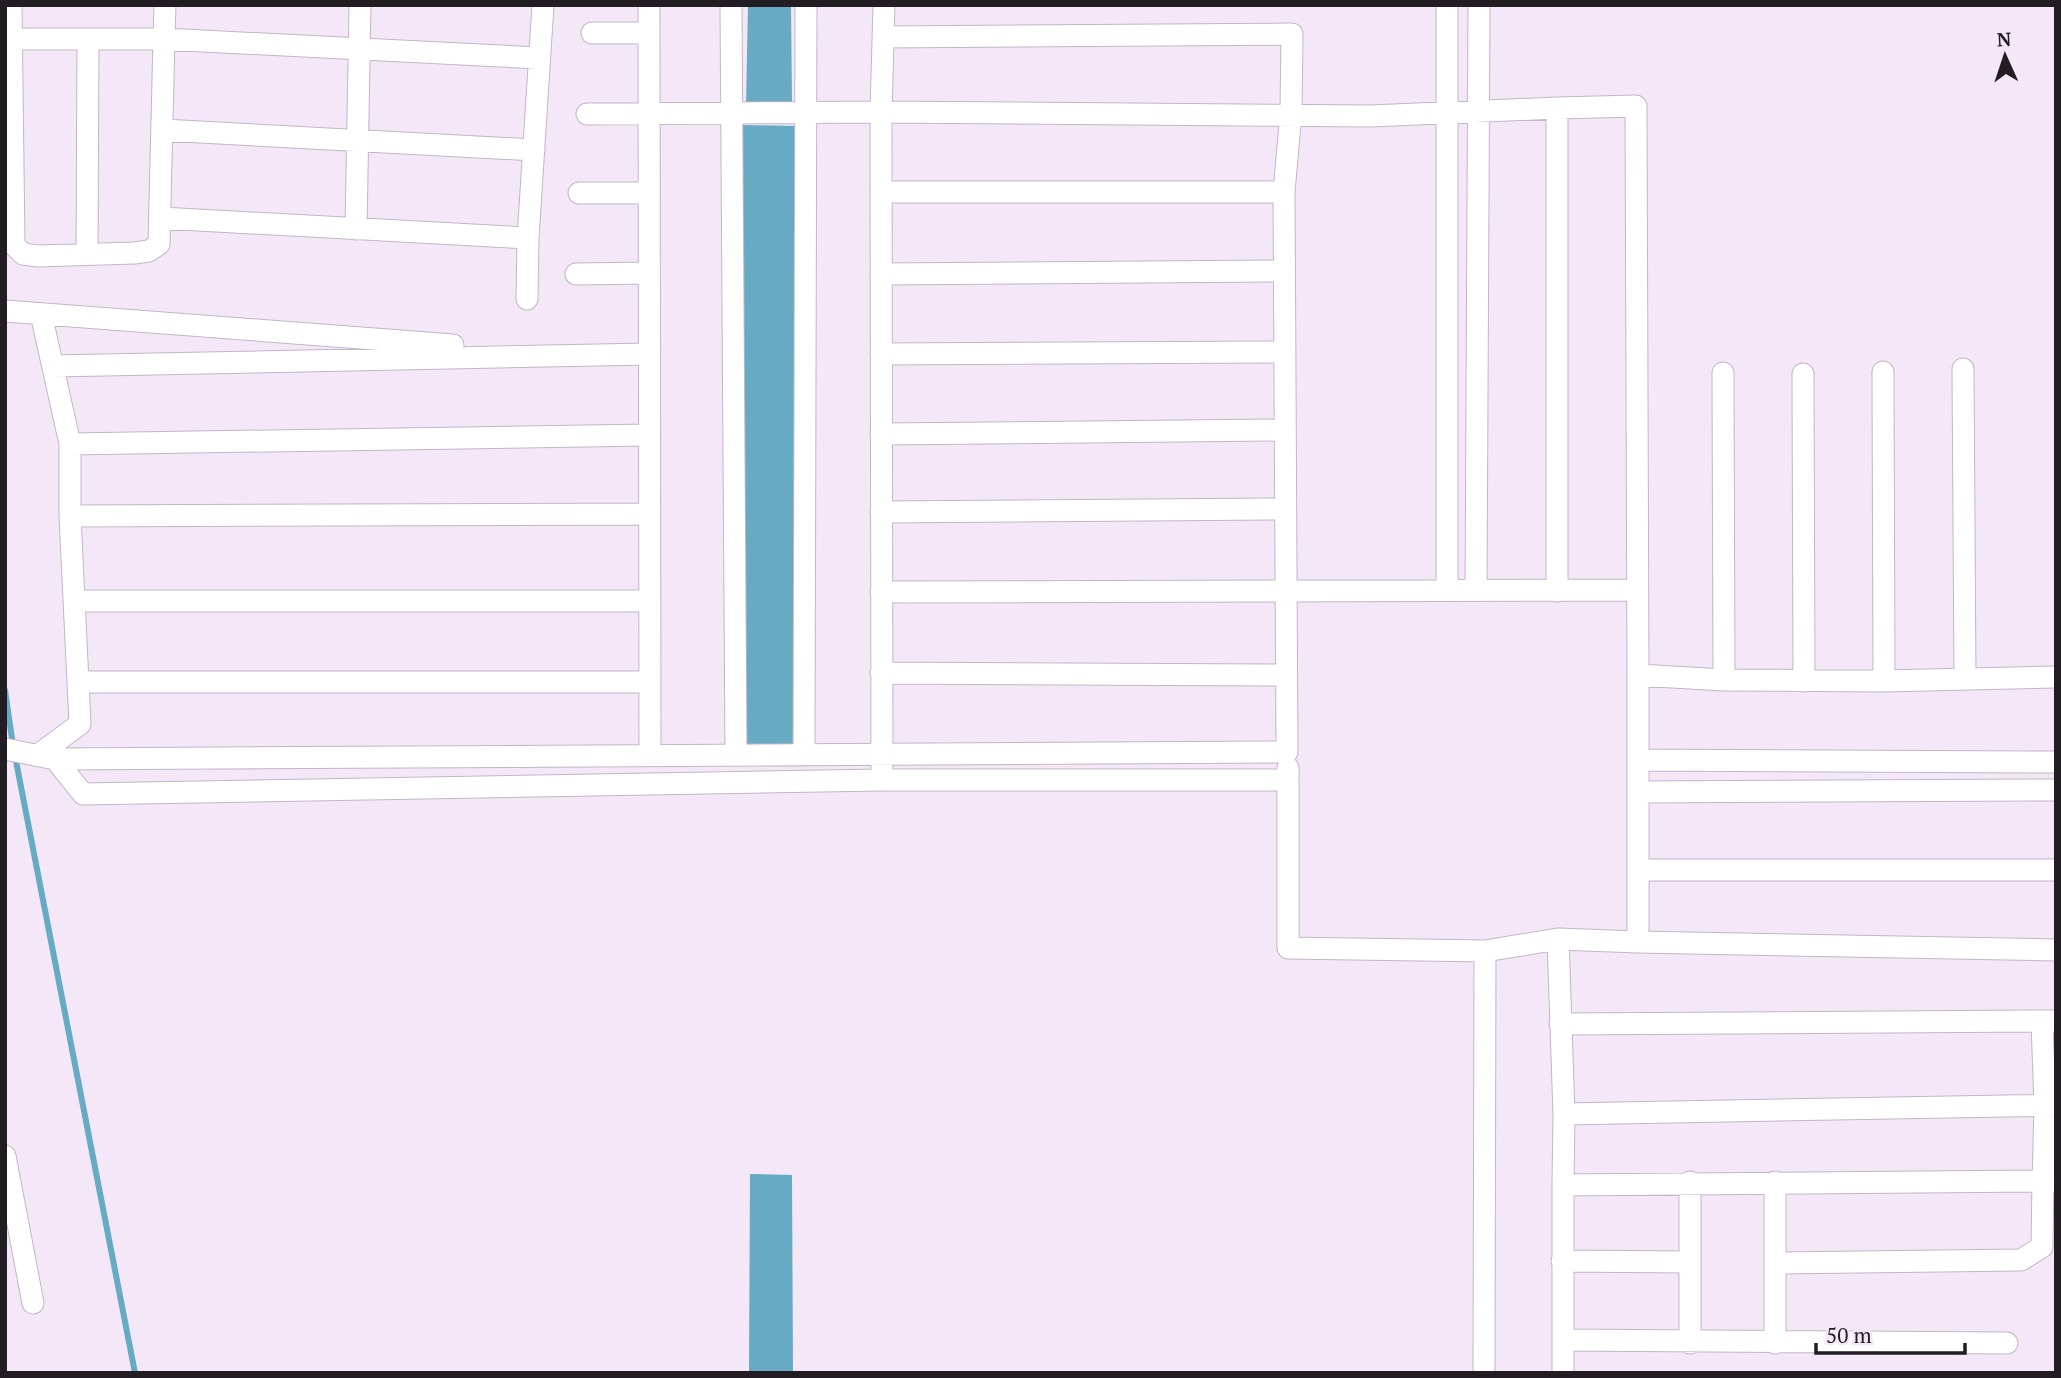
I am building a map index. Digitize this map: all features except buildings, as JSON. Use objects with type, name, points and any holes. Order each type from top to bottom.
[{"type":"street","points":[[11,5],[14,233],[15,245],[23,254],[149,251],[159,244],[164,5]]},
{"type":"street","points":[[356,229],[360,5]]},
{"type":"street","points":[[527,299],[528,239],[543,5]]},
{"type":"street","points":[[649,5],[650,755]]},
{"type":"street","points":[[731,5],[736,755]]},
{"type":"street","points":[[804,755],[806,5]]},
{"type":"street","points":[[882,780],[881,112],[884,5]]},
{"type":"street","points":[[1447,5],[1447,589]]},
{"type":"street","points":[[1476,590],[1479,5]]},
{"type":"street","points":[[592,33],[649,33]]},
{"type":"street","points":[[884,37],[1292,34],[1291,113],[1284,192],[1283,352],[1288,948],[1485,951],[1558,939],[2056,950]]},
{"type":"street","points":[[11,39],[164,39],[540,58]]},
{"type":"street","points":[[87,254],[88,39]]},
{"type":"street","points":[[587,114],[1291,113],[1371,116],[1445,110],[1636,106],[1638,942]]},
{"type":"street","points":[[1557,108],[1557,591]]},
{"type":"street","points":[[163,130],[534,150]]},
{"type":"street","points":[[881,192],[1284,192]]},
{"type":"street","points":[[579,193],[649,193]]},
{"type":"street","points":[[161,218],[528,239]]},
{"type":"street","points":[[881,274],[1284,271]]},
{"type":"street","points":[[576,274],[649,273]]},
{"type":"street","points":[[5,311],[578,354]]},
{"type":"street","points":[[40,756],[80,724],[69,516],[70,444],[41,314]]},
{"type":"street","points":[[881,354],[1283,352]]},
{"type":"street","points":[[53,366],[649,354]]},
{"type":"street","points":[[1963,369],[1965,679]]},
{"type":"street","points":[[1883,372],[1884,681]]},
{"type":"street","points":[[1723,373],[1724,680]]},
{"type":"street","points":[[1803,374],[1804,681]]},
{"type":"street","points":[[881,434],[1283,430]]},
{"type":"street","points":[[70,444],[649,435]]},
{"type":"street","points":[[881,512],[1284,509]]},
{"type":"street","points":[[69,516],[649,514]]},
{"type":"street","points":[[881,592],[1636,590]]},
{"type":"street","points":[[74,601],[650,601]]},
{"type":"street","points":[[881,673],[1284,675]]},
{"type":"street","points":[[1638,675],[1804,681],[2056,677]]},
{"type":"street","points":[[78,682],[650,682]]},
{"type":"street","points":[[5,749],[40,756],[1287,752]]},
{"type":"street","points":[[40,756],[83,794],[882,780],[1288,780]]},
{"type":"street","points":[[1638,760],[2056,762]]},
{"type":"street","points":[[1638,792],[2056,790]]},
{"type":"street","points":[[1638,870],[2056,870]]},
{"type":"street","points":[[1558,939],[1564,1114],[1563,1373]]},
{"type":"street","points":[[1485,951],[1485,1373]]},
{"type":"street","points":[[1560,1024],[2049,1021],[2049,1249],[2021,1260],[1775,1263]]},
{"type":"street","points":[[1564,1114],[2050,1105]]},
{"type":"street","points":[[5,1156],[16,1265],[33,1303]]},
{"type":"street","points":[[1563,1185],[2049,1181]]},
{"type":"street","points":[[1690,1182],[1690,1343]]},
{"type":"street","points":[[1775,1182],[1775,1343]]},
{"type":"street","points":[[1562,1261],[1689,1262]]},
{"type":"street","points":[[1563,1340],[1690,1343],[2007,1343]]},
{"type":"water","points":[[748,5],[791,5],[792,103],[746,105]]},
{"type":"water","points":[[741,125],[798,126],[797,749],[746,748]]},
{"type":"water","points":[[750,1174],[792,1175],[793,1373],[749,1373]]},
{"type":"waterway","points":[[5,690],[13,746]]},
{"type":"waterway","points":[[15,756],[135,1373]]}]
